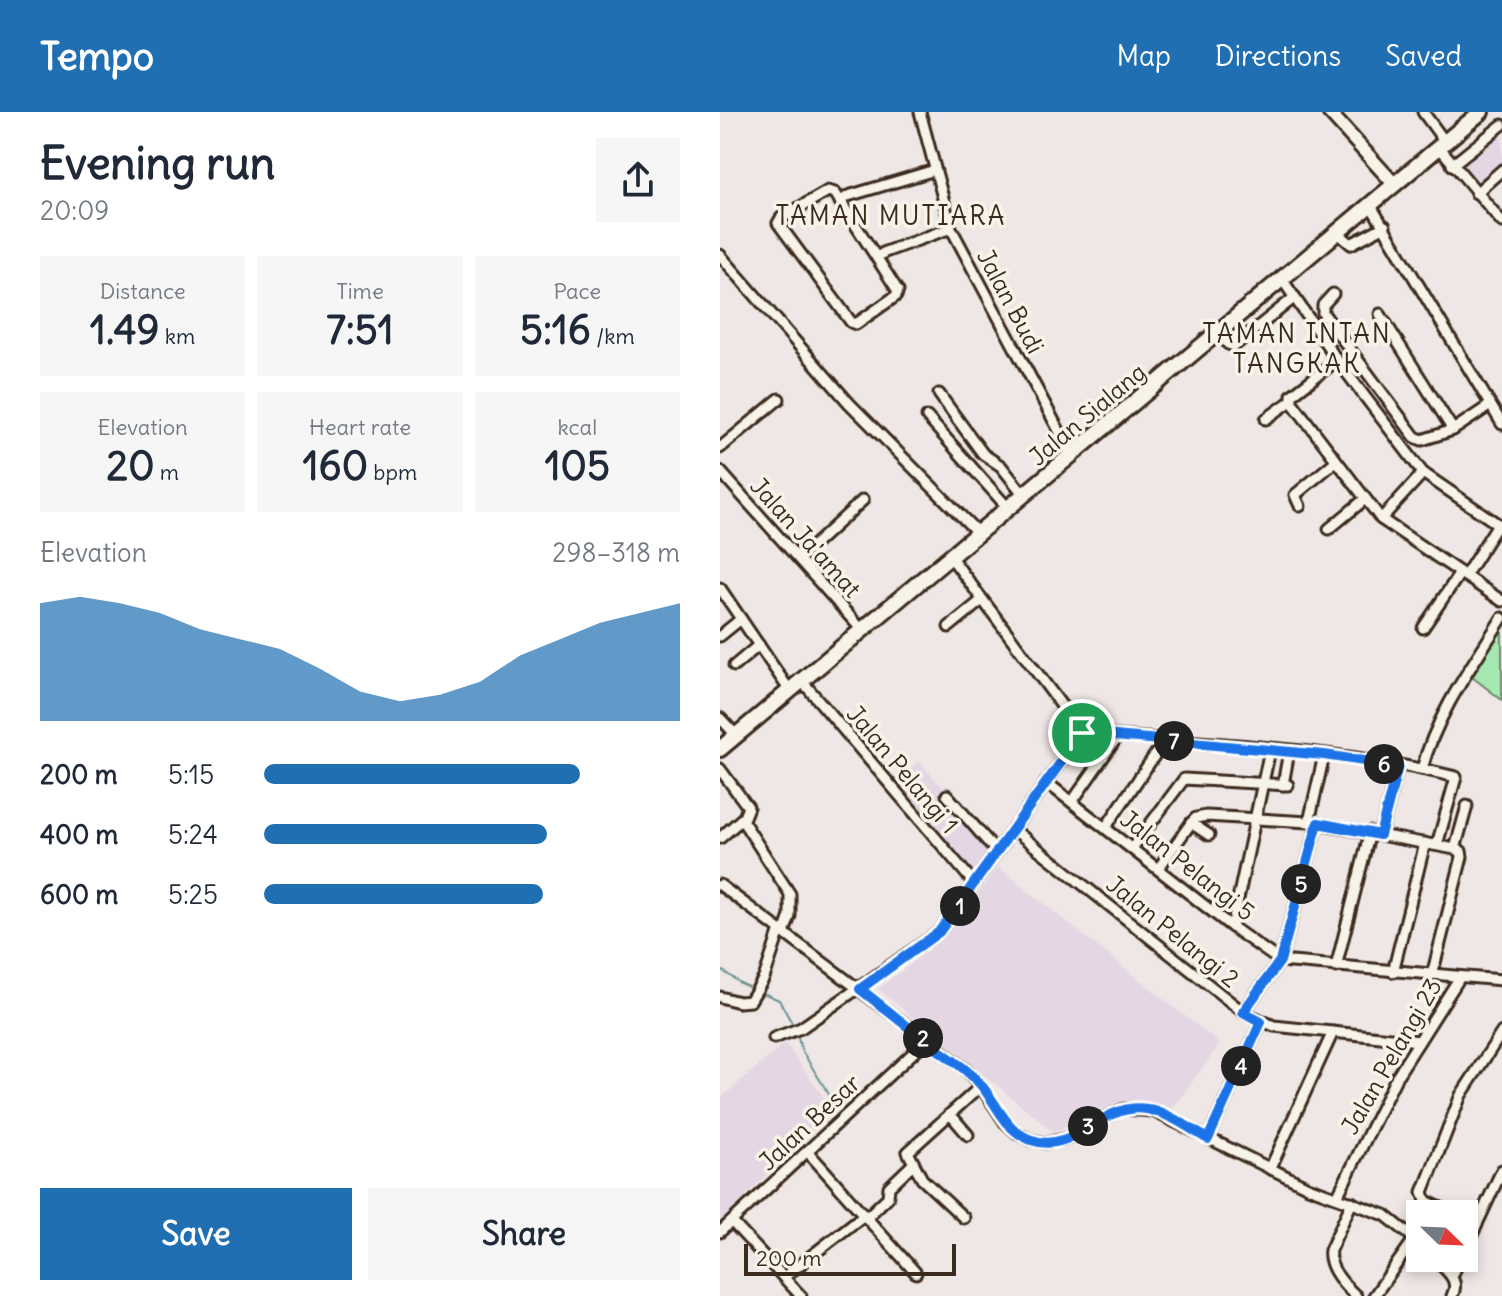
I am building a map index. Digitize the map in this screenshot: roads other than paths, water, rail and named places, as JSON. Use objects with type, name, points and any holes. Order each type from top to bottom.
[{"type":"main road","points":[[1329,112],[1395,185]]},
{"type":"main road","name":"Jalan Sialang","points":[[720,749],[1481,112]]},
{"type":"street","name":"Jalan Budi","points":[[920,112],[951,228],[1072,455]]},
{"type":"street","points":[[1428,114],[1452,165],[1502,222]]},
{"type":"street","points":[[1452,165],[1502,125]]},
{"type":"street","points":[[840,202],[848,196],[935,170]]},
{"type":"street","points":[[1476,193],[1502,170]]},
{"type":"street","points":[[830,191],[840,202],[899,293],[858,323],[852,323],[779,225],[781,218],[830,191]]},
{"type":"street","points":[[1371,206],[1495,407],[1502,424]]},
{"type":"street","points":[[1338,233],[1351,244],[1385,226]]},
{"type":"street","points":[[877,257],[951,228]]},
{"type":"street","points":[[720,255],[849,403],[978,533]]},
{"type":"street","points":[[1282,279],[1337,360],[1423,473],[1500,526],[1423,628]]},
{"type":"street","points":[[1333,294],[1323,305],[1323,313],[1415,437],[1422,440],[1453,430],[1495,407]]},
{"type":"street","points":[[1219,332],[1229,346],[1234,346],[1295,297]]},
{"type":"street","points":[[1380,314],[1453,430]]},
{"type":"street","points":[[1337,360],[1292,395],[1291,402],[1381,519],[1502,601]]},
{"type":"street","points":[[939,394],[983,454],[1001,466],[1024,495]]},
{"type":"street","points":[[720,448],[779,399]]},
{"type":"street","points":[[1266,419],[1291,402]]},
{"type":"street","points":[[927,417],[1008,508]]},
{"type":"street","points":[[945,436],[958,421]]},
{"type":"street","points":[[1300,506],[1295,495],[1336,461]]},
{"type":"street","name":"Jalan Ja'amat","points":[[720,471],[862,630]]},
{"type":"street","points":[[1381,519],[1423,473]]},
{"type":"street","points":[[1329,529],[1365,499]]},
{"type":"street","points":[[799,559],[863,500]]},
{"type":"street","points":[[950,556],[1082,733],[1324,755],[1456,777],[1437,845]]},
{"type":"street","name":"Jalan Pelangi 1","points":[[721,590],[759,645],[974,883]]},
{"type":"street","points":[[949,627],[982,600]]},
{"type":"street","points":[[1422,769],[1431,738],[1442,716],[1502,618]]},
{"type":"street","points":[[720,636],[741,619]]},
{"type":"street","points":[[734,666],[759,645]]},
{"type":"street","points":[[720,718],[736,735]]},
{"type":"street","points":[[774,1038],[801,1028],[939,932],[1082,733]]},
{"type":"street","points":[[1072,802],[1118,736]]},
{"type":"street","points":[[1106,827],[1165,740]]},
{"type":"street","points":[[1232,927],[1270,750]]},
{"type":"street","points":[[1133,847],[1184,779],[1286,785],[1289,751]]},
{"type":"street","points":[[1243,1012],[1280,961],[1314,822],[1324,755]]},
{"type":"street","points":[[1336,967],[1398,766]]},
{"type":"street","points":[[720,769],[747,803],[748,811],[720,838]]},
{"type":"street","name":"Jalan Pelangi 5","points":[[1046,782],[1280,961],[1502,980]]},
{"type":"street","points":[[947,795],[996,851]]},
{"type":"street","points":[[1455,849],[1467,806]]},
{"type":"street","points":[[1158,869],[1191,823],[1196,818],[1206,816],[1314,822],[1461,851],[1432,975]]},
{"type":"street","points":[[720,997],[745,1003],[756,992],[790,916],[790,894],[742,820]]},
{"type":"street","points":[[1191,823],[1209,835]]},
{"type":"street","name":"Jalan Pelangi 2","points":[[1013,829],[1243,1012],[1261,1022],[1419,1041]]},
{"type":"street","points":[[1393,972],[1425,843]]},
{"type":"street","points":[[720,885],[965,1069],[1011,1128],[1039,1142],[1069,1138],[1113,1113],[1132,1108],[1160,1113],[1270,1169],[1385,1215],[1406,1232]]},
{"type":"street","name":"Jalan Pelangi 23","points":[[1337,1197],[1397,1076],[1460,977]]},
{"type":"street","points":[[1208,1139],[1261,1022]]},
{"type":"street","points":[[1270,1169],[1333,1032]]},
{"type":"street","points":[[1426,1200],[1423,1192],[1461,1095],[1502,1032]]},
{"type":"street","name":"Jalan Besar","points":[[720,1232],[926,1041]]},
{"type":"street","points":[[964,1218],[922,1179],[908,1154],[981,1086]]},
{"type":"street","points":[[950,1114],[968,1135]]},
{"type":"street","points":[[808,1152],[916,1273]]},
{"type":"street","points":[[784,1277],[888,1197],[889,1187],[913,1164]]},
{"type":"street","points":[[1478,1223],[1502,1170]]},
{"type":"street","points":[[1352,1202],[1330,1250],[1331,1263],[1346,1287],[1356,1296]]},
{"type":"street","points":[[732,1222],[801,1296]]},
{"type":"street","points":[[1374,1296],[1406,1256]]},
{"type":"street","points":[[1448,1272],[1456,1286],[1452,1296]]},
{"type":"street","points":[[1452,1276],[1454,1272]]},
{"type":"waterway","points":[[720,969],[755,990]]},
{"type":"waterway","points":[[761,992],[779,1000],[792,1023]]},
{"type":"waterway","points":[[796,1032],[802,1051],[835,1104]]},
{"type":"district","name":"TAMAN MUTIARA","points":[[891,215]]},
{"type":"district","name":"TAMAN INTAN TANGKAK","points":[[1297,348]]}]
